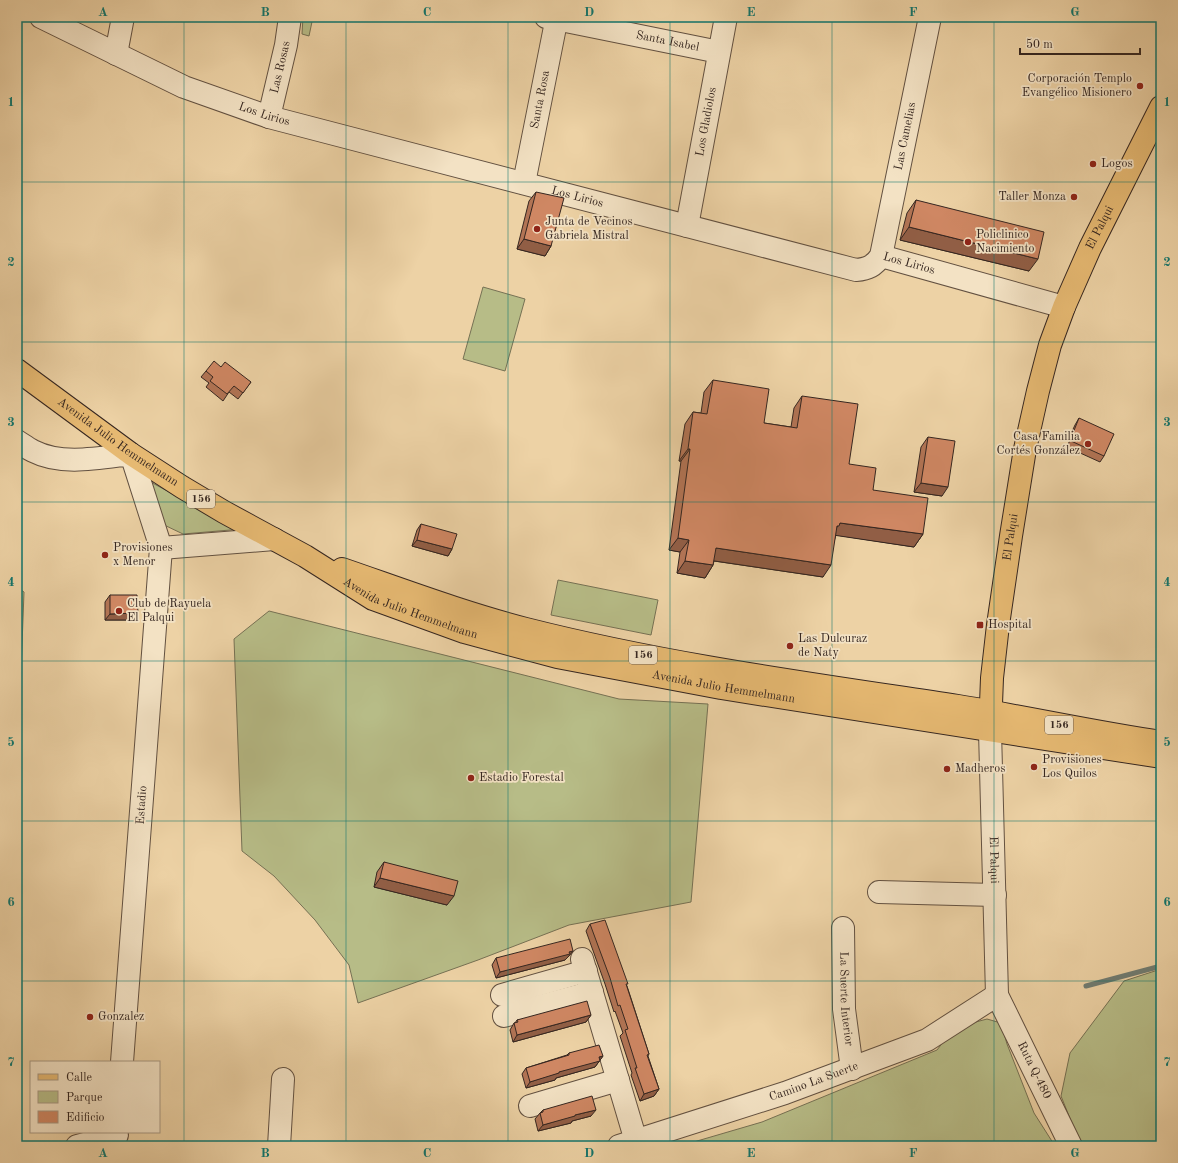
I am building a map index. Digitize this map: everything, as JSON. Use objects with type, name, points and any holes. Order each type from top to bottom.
[{"type":"main road","name":"El Palqui","points":[[991,721],[992,678],[998,625],[1025,449],[1046,361],[1064,307],[1090,248],[1161,107]]},
{"type":"main road","name":"Avenida Julio Hemmelmann","points":[[17,370],[131,454],[182,487],[274,539],[305,556],[440,603],[524,628],[614,650],[991,721],[1161,757]]},
{"type":"main road","name":"Avenida Julio Hemmelmann","points":[[991,721],[1161,742]]},
{"type":"street","name":"Los Lirios","points":[[41,17],[184,87],[269,117],[856,270],[868,269],[881,256],[1064,307]]},
{"type":"street","points":[[116,54],[123,17]]},
{"type":"street","name":"Las Rosas","points":[[269,117],[286,45],[290,17]]},
{"type":"street","name":"Los Gladiolos","points":[[687,226],[726,17]]},
{"type":"street","name":"Las Camelias","points":[[881,256],[930,17]]},
{"type":"street","name":"Santa Isabel","points":[[553,18],[719,52]]},
{"type":"street","name":"Santa Rosa","points":[[524,183],[553,18]]},
{"type":"street","points":[[17,441],[32,451],[47,456],[61,458],[86,459],[131,454]]},
{"type":"street","name":"Estadio","points":[[122,1061],[161,548],[131,454]]},
{"type":"street","points":[[161,548],[274,539]]},
{"type":"street","name":"El Palqui","points":[[991,721],[997,995]]},
{"type":"street","points":[[879,892],[995,896]]},
{"type":"street","name":"La Suerte Interior","points":[[843,928],[844,1009],[852,1069]]},
{"type":"street","points":[[502,995],[584,965],[618,1080],[628,1144]]},
{"type":"street","points":[[504,1016],[592,992]]},
{"type":"street","name":"Camino La Suerte","points":[[628,1144],[785,1093],[927,1040],[997,995]]},
{"type":"street","name":"Ruta Q-480","points":[[997,995],[1071,1146]]},
{"type":"street","points":[[279,1146],[284,1079]]},
{"type":"street","points":[[530,1106],[618,1080]]},
{"type":"street","points":[[78,1146],[116,1138]]},
{"type":"green space","points":[[303,17],[313,17],[309,36],[302,34]]},
{"type":"green space","points":[[483,287],[525,299],[505,371],[463,359]]},
{"type":"green space","points":[[143,478],[242,529],[183,534],[160,523]]},
{"type":"green space","points":[[558,580],[658,600],[651,635],[551,615]]},
{"type":"green space","points":[[17,587],[24,592],[17,778]]},
{"type":"green space","name":"Estadio Forestal","points":[[269,611],[619,699],[708,704],[691,902],[569,925],[478,960],[358,1003],[349,965],[315,920],[274,876],[242,851],[234,639]]},
{"type":"green space","points":[[1161,969],[1161,1146],[1083,1146],[1061,1096],[1070,1053],[1124,981]]},
{"type":"green space","points":[[987,1019],[1001,1023],[1007,1044],[1034,1113],[1055,1146],[680,1146],[762,1122],[937,1050],[947,1037],[972,1023]]},
{"type":"building","name":"Junta de Vecinos Gabriela Mistral","points":[[536,192],[564,198],[551,246],[524,239]]},
{"type":"building","points":[[916,200],[1044,232],[1038,259],[909,227]]},
{"type":"building","points":[[214,361],[221,367],[225,362],[251,382],[243,393],[234,386],[227,394],[210,381],[213,377],[206,371]]},
{"type":"building","points":[[713,380],[769,389],[764,423],[797,428],[802,396],[858,404],[849,464],[876,468],[873,490],[928,498],[923,534],[840,523],[839,526],[837,526],[831,565],[716,548],[713,565],[685,561],[689,540],[678,538],[690,449],[688,449],[693,412],[707,414]]},
{"type":"building","name":"Casa Familia Cortés González","points":[[1079,418],[1114,434],[1104,456],[1071,441]]},
{"type":"building","points":[[928,437],[955,441],[948,487],[921,483]]},
{"type":"building","points":[[421,524],[457,534],[452,549],[417,540]]},
{"type":"building","points":[[110,595],[137,595],[138,613],[110,614]]},
{"type":"building","points":[[384,862],[458,881],[454,896],[380,878]]},
{"type":"building","points":[[605,920],[628,984],[626,984],[649,1054],[647,1055],[659,1089],[644,1094],[635,1068],[637,1068],[625,1030],[628,1029],[620,1005],[618,1006],[610,978],[590,924]]},
{"type":"building","points":[[570,939],[573,951],[569,952],[570,954],[500,972],[496,958]]},
{"type":"building","points":[[587,1001],[591,1015],[517,1035],[514,1023],[518,1022],[517,1020]]},
{"type":"building","points":[[599,1045],[603,1056],[599,1057],[600,1061],[559,1072],[530,1082],[526,1068],[569,1055],[569,1053]]},
{"type":"building","points":[[592,1096],[596,1110],[543,1125],[540,1113],[543,1112],[543,1110]]},
{"type":"waterway","points":[[1086,986],[1161,966]]},
{"type":"place","name":"Corporación Templo Evangélico Misionero","points":[[1140,86]]},
{"type":"place","name":"Logos","points":[[1093,164]]},
{"type":"place","name":"Taller Monza","points":[[1074,197]]},
{"type":"place","name":"Junta de Vecinos Gabriela Mistral","points":[[537,229]]},
{"type":"place","name":"Policlinico Nacimiento","points":[[968,242]]},
{"type":"place","name":"Casa Familia Cortés González","points":[[1088,444]]},
{"type":"place","name":"Provisiones x Menor","points":[[105,555]]},
{"type":"place","name":"Club de Rayuela El Palqui","points":[[119,611]]},
{"type":"place","name":"Hospital","points":[[980,625]]},
{"type":"place","name":"Las Dulcuraz de Naty","points":[[790,646]]},
{"type":"place","name":"Provisiones Los Quilos","points":[[1034,767]]},
{"type":"place","name":"Madheros","points":[[947,769]]},
{"type":"place","name":"Estadio Forestal","points":[[471,778]]},
{"type":"place","name":"Gonzalez","points":[[90,1017]]}]
